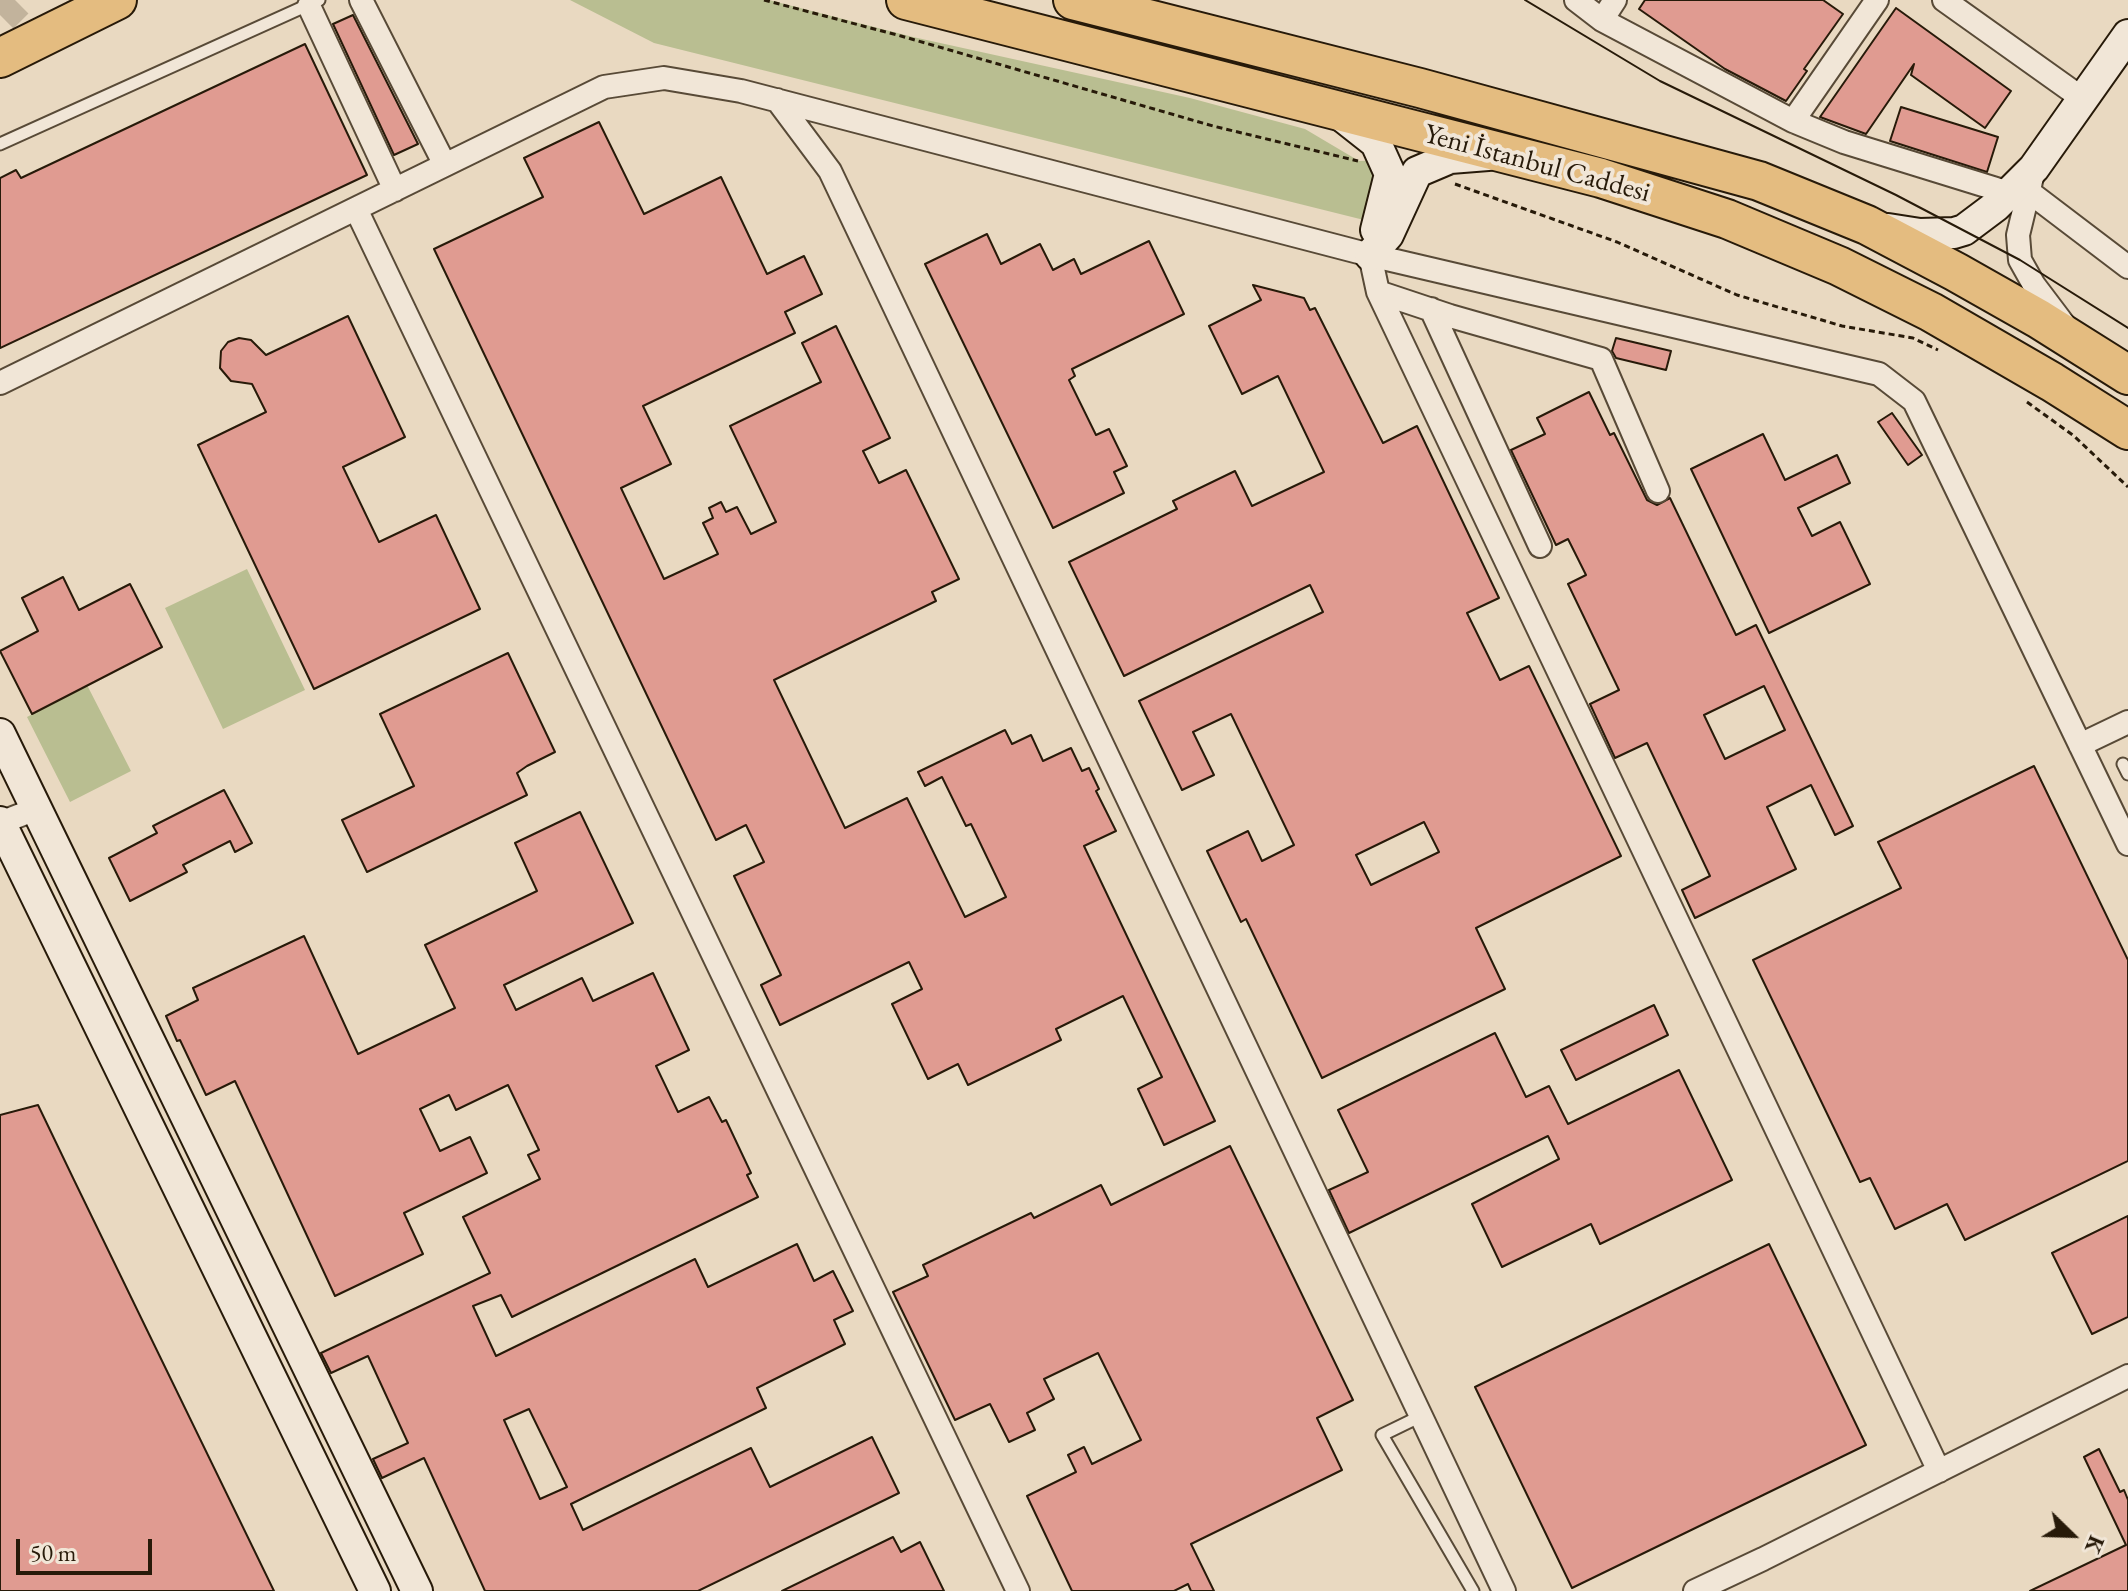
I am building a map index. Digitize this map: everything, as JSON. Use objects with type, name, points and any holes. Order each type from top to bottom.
[{"type":"highway","points":[[0,58],[117,0]]},
{"type":"highway","name":"Yeni İstanbul Caddesi","points":[[906,0],[1508,153],[1727,219],[1800,249],[1931,312],[2128,430]]},
{"type":"highway","points":[[1073,0],[1195,31]]},
{"type":"highway","points":[[1128,0],[1195,31]]},
{"type":"highway","name":"Yeni İstanbul Caddesi","points":[[1195,31],[1420,88],[1759,181],[1867,225],[1996,293],[2128,375]]},
{"type":"street","points":[[361,0],[445,165]]},
{"type":"street","points":[[1576,0],[1602,20],[1793,121],[1844,142],[2024,184],[2128,267]]},
{"type":"street","points":[[1602,20],[1615,0]]},
{"type":"street","points":[[1793,121],[1877,0]]},
{"type":"street","points":[[1944,0],[2083,99]]},
{"type":"street","points":[[314,3],[395,190]]},
{"type":"street","points":[[1867,225],[1920,234],[1964,230],[2024,184],[2128,35]]},
{"type":"street","points":[[0,383],[604,87],[664,78],[741,91],[1370,255],[1879,374],[1914,401],[2128,844]]},
{"type":"street","points":[[777,100],[830,171],[1504,1591]]},
{"type":"street","points":[[1337,111],[1376,143],[1390,174],[1370,255],[1378,292],[1939,1471]]},
{"type":"street","points":[[1370,255],[1388,235],[1417,172],[1450,158],[1508,153]]},
{"type":"street","points":[[2024,184],[2018,235],[2020,260],[2034,285],[2078,343]]},
{"type":"street","points":[[356,209],[1018,1591]]},
{"type":"street","points":[[1378,292],[1601,359],[1658,491]]},
{"type":"street","points":[[1431,309],[1540,546]]},
{"type":"street","points":[[2080,745],[2128,722]]},
{"type":"street","points":[[0,734],[417,1591]]},
{"type":"street","points":[[36,809],[0,823],[375,1591]]},
{"type":"street","points":[[1695,1591],[2128,1376]]},
{"type":"lane","points":[[0,144],[314,3]]},
{"type":"lane","points":[[1421,1416],[1382,1435],[1473,1591]]},
{"type":"path","points":[[764,0],[1213,126],[1359,161],[1385,163]]},
{"type":"path","points":[[1417,172],[1617,242],[1737,295],[1842,326],[1913,338],[1940,351]]},
{"type":"path","points":[[2017,395],[2074,436],[2128,487]]},
{"type":"green space","points":[[570,0],[769,0],[913,37],[1190,98],[1305,129],[1359,161],[1383,160],[1368,221],[654,43]]},
{"type":"green space","points":[[247,569],[305,690],[223,729],[165,608]]},
{"type":"green space","points":[[87,685],[131,771],[70,802],[27,717]]},
{"type":"building","points":[[1645,0],[1823,0],[1843,14],[1804,69],[1807,71],[1786,101],[1725,69],[1639,9]]},
{"type":"building","points":[[1896,8],[2011,91],[1985,128],[1911,75],[1914,64],[1866,134],[1820,117]]},
{"type":"building","points":[[353,15],[418,144],[394,155],[333,24]]},
{"type":"building","points":[[305,44],[367,175],[0,348],[0,178],[16,170],[21,178]]},
{"type":"building","points":[[1901,107],[1998,137],[1987,172],[1890,141]]},
{"type":"building","points":[[599,122],[644,214],[721,177],[767,274],[804,256],[822,294],[785,312],[795,333],[643,406],[671,464],[621,488],[664,579],[718,554],[703,523],[713,518],[709,508],[721,502],[726,512],[737,507],[751,534],[776,522],[730,426],[821,382],[802,343],[836,326],[890,438],[863,451],[879,483],[906,470],[959,579],[932,592],[936,601],[774,680],[845,828],[907,798],[965,917],[1006,897],[971,824],[966,826],[942,777],[925,786],[918,772],[1005,730],[1012,744],[1031,735],[1043,761],[1071,748],[1082,771],[1089,768],[1099,789],[1096,791],[1116,831],[1084,846],[1215,1121],[1164,1145],[1138,1089],[1162,1077],[1123,996],[1056,1029],[1061,1040],[968,1085],[958,1064],[928,1079],[892,1004],[922,989],[909,962],[780,1025],[761,985],[781,975],[734,876],[764,862],[746,825],[716,840],[434,249],[543,197],[524,158]]},
{"type":"building","points":[[987,234],[1001,264],[1040,244],[1053,270],[1074,259],[1081,274],[1149,241],[1184,314],[1072,369],[1075,376],[1069,380],[1096,435],[1109,429],[1127,466],[1114,472],[1124,493],[1053,528],[925,264]]},
{"type":"building","points":[[1253,285],[1304,298],[1310,310],[1315,308],[1383,443],[1417,426],[1499,598],[1467,613],[1500,680],[1529,666],[1621,856],[1476,928],[1505,989],[1322,1078],[1246,919],[1241,922],[1207,851],[1248,831],[1262,861],[1294,845],[1231,714],[1193,732],[1214,775],[1182,790],[1139,701],[1323,612],[1310,585],[1124,676],[1069,562],[1177,509],[1173,501],[1235,471],[1252,506],[1324,472],[1278,376],[1242,394],[1209,326],[1261,300]],"holes":[[[1424,822],[1439,852],[1371,885],[1356,855]]]},
{"type":"building","points":[[348,316],[405,437],[343,467],[379,542],[436,515],[480,609],[314,689],[198,445],[266,412],[252,384],[231,381],[220,368],[221,351],[228,342],[239,338],[251,340],[266,355]]},
{"type":"building","points":[[1616,338],[1671,351],[1666,370],[1616,358],[1612,351]]},
{"type":"building","points":[[1589,392],[1610,435],[1614,433],[1647,500],[1657,505],[1670,498],[1736,635],[1756,625],[1853,826],[1835,835],[1811,785],[1767,807],[1796,869],[1695,918],[1682,890],[1710,876],[1647,743],[1615,758],[1590,704],[1619,690],[1568,584],[1586,575],[1568,539],[1556,545],[1511,450],[1545,434],[1537,418]],"holes":[[[1764,686],[1785,730],[1725,759],[1704,715]]]},
{"type":"building","points":[[1892,413],[1922,455],[1908,465],[1878,422]]},
{"type":"building","points":[[1763,434],[1785,480],[1837,455],[1850,483],[1798,508],[1812,536],[1840,522],[1870,584],[1769,633],[1691,469]]},
{"type":"building","points":[[63,577],[79,610],[130,584],[162,647],[32,714],[0,651],[38,631],[22,598]]},
{"type":"building","points":[[508,653],[555,752],[517,773],[527,795],[367,872],[342,820],[414,786],[380,714]]},
{"type":"building","points":[[2034,766],[2128,960],[2128,1161],[1965,1240],[1947,1204],[1895,1229],[1870,1178],[1860,1182],[1753,960],[1901,888],[1878,842]]},
{"type":"building","points":[[224,790],[252,843],[235,852],[230,841],[183,865],[187,872],[130,901],[109,858],[157,833],[153,826]]},
{"type":"building","points":[[580,812],[633,923],[504,985],[516,1010],[582,978],[593,1001],[653,973],[689,1050],[656,1066],[678,1112],[709,1097],[722,1122],[726,1120],[751,1173],[747,1175],[758,1197],[512,1317],[501,1295],[473,1306],[496,1356],[695,1259],[708,1287],[797,1244],[814,1281],[833,1271],[853,1311],[834,1320],[845,1344],[757,1388],[766,1408],[571,1504],[583,1530],[751,1448],[770,1487],[872,1437],[899,1493],[698,1591],[485,1591],[424,1458],[382,1478],[373,1459],[408,1443],[368,1356],[331,1373],[321,1353],[490,1273],[463,1217],[540,1179],[528,1155],[539,1150],[508,1085],[456,1110],[449,1095],[420,1109],[440,1151],[470,1137],[487,1173],[404,1213],[423,1254],[335,1296],[235,1081],[206,1095],[166,1016],[198,1000],[193,988],[304,936],[358,1054],[455,1008],[425,945],[537,891],[515,843]],"holes":[[[529,1409],[567,1487],[540,1499],[504,1420]]]},
{"type":"building","points":[[1654,1005],[1668,1035],[1576,1080],[1561,1050]]},
{"type":"building","points":[[1495,1033],[1526,1097],[1549,1086],[1568,1124],[1679,1070],[1732,1180],[1600,1244],[1591,1224],[1502,1267],[1472,1204],[1559,1159],[1548,1136],[1349,1233],[1329,1190],[1368,1172],[1338,1110]]},
{"type":"building","points":[[38,1105],[274,1591],[0,1591],[0,1115]]},
{"type":"building","points":[[1230,1146],[1353,1400],[1317,1418],[1342,1470],[1191,1544],[1214,1591],[1191,1591],[1188,1584],[1174,1591],[1072,1591],[1027,1496],[1076,1472],[1068,1455],[1084,1447],[1092,1464],[1141,1440],[1098,1353],[1044,1379],[1054,1399],[1027,1413],[1035,1430],[1009,1442],[990,1404],[955,1420],[893,1292],[928,1276],[923,1265],[1031,1213],[1034,1218],[1101,1185],[1111,1205]]},
{"type":"building","points":[[2128,1216],[2128,1317],[2092,1334],[2052,1253]]},
{"type":"building","points":[[1769,1244],[1866,1445],[1572,1588],[1475,1387]]},
{"type":"building","points":[[2099,1449],[2120,1492],[2124,1490],[2128,1500],[2128,1591],[2030,1591],[2126,1545],[2084,1457]]},
{"type":"building","points":[[893,1537],[901,1552],[920,1542],[944,1591],[782,1591]]},
{"type":"tunnel","points":[[0,15],[15,0]]},
{"type":"tram line","points":[[1525,0],[1660,81],[1896,195],[2020,260],[2128,328]]}]
